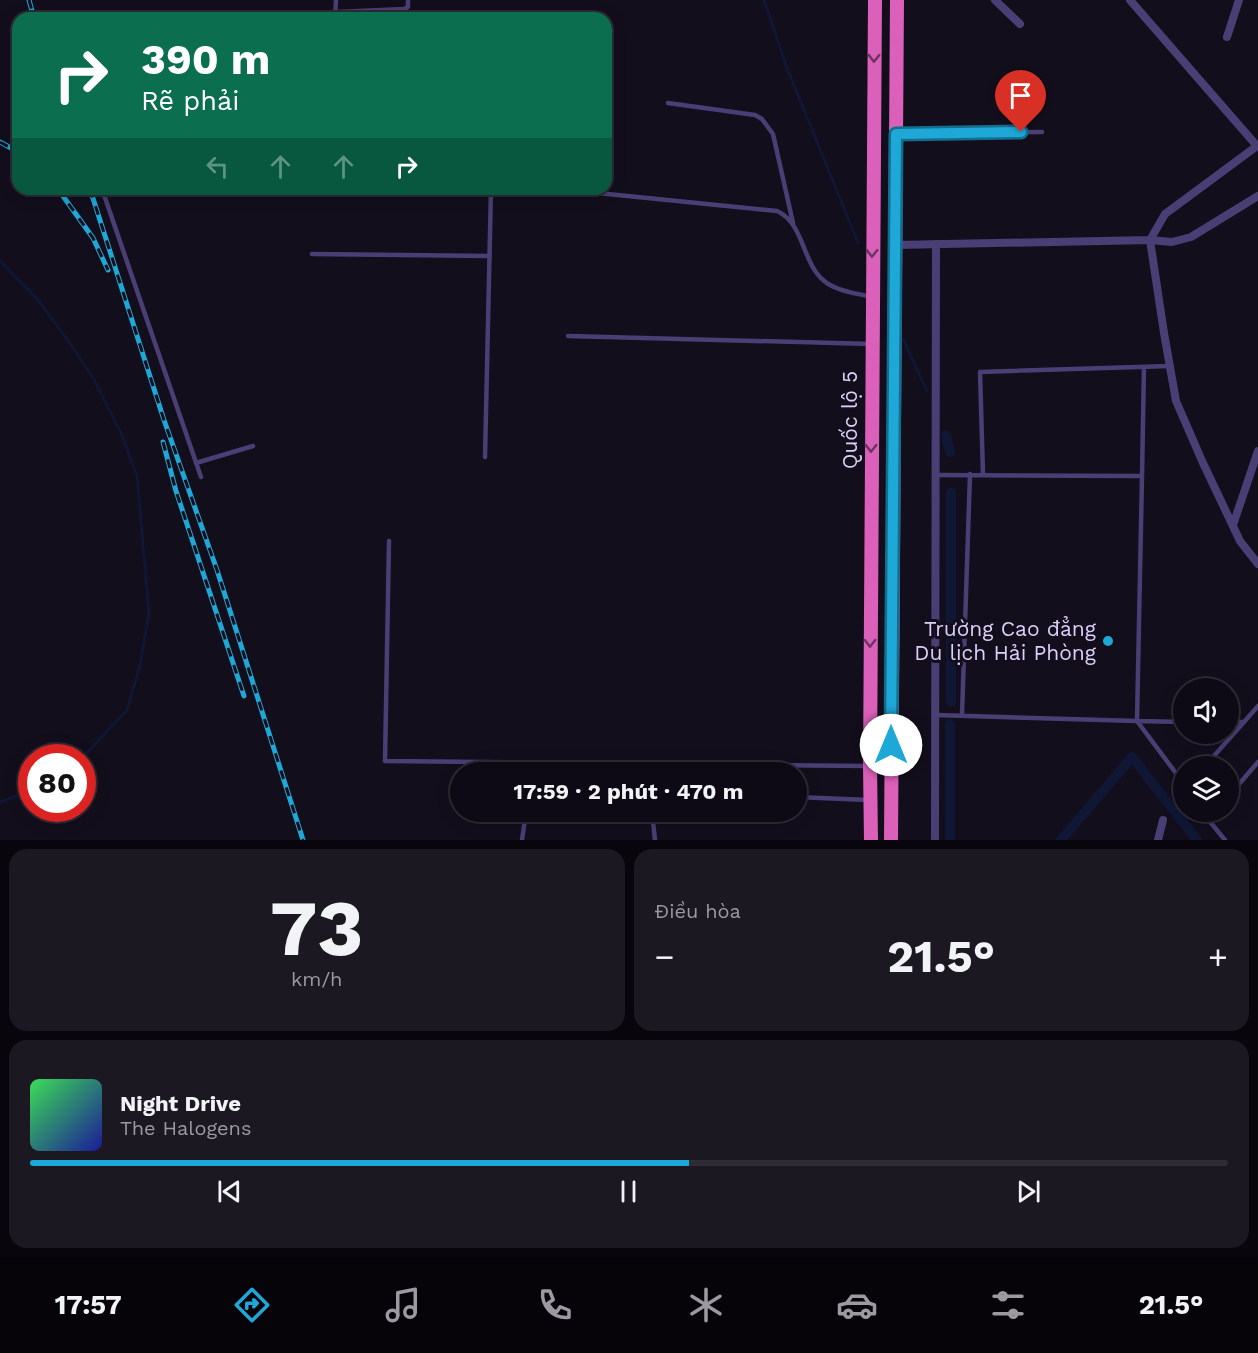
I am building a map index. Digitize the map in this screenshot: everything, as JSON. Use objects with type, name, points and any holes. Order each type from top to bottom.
[{"type":"highway","name":"Quốc lộ 5","points":[[871,840],[871,297],[875,0]]},
{"type":"highway","name":"Quốc lộ 5","points":[[891,840],[897,0]]},
{"type":"street","points":[[995,0],[1020,24]]},
{"type":"street","points":[[1130,0],[1258,146],[1165,214],[1150,240],[1176,401],[1240,541],[1258,564]]},
{"type":"street","points":[[1227,37],[1239,0]]},
{"type":"street","points":[[896,244],[1150,240],[1172,242],[1191,237],[1258,195]]},
{"type":"street","points":[[935,840],[936,244]]},
{"type":"street","points":[[1233,525],[1258,451]]},
{"type":"street","points":[[1158,840],[1164,820]]},
{"type":"lane","points":[[370,12],[404,9],[408,7],[408,0]]},
{"type":"lane","points":[[668,103],[755,115],[762,119],[773,134],[795,228],[811,266],[824,281],[833,287],[871,297]]},
{"type":"lane","points":[[896,134],[1042,132]]},
{"type":"lane","points":[[612,194],[777,211],[784,214],[795,228]]},
{"type":"lane","points":[[104,195],[201,477]]},
{"type":"lane","points":[[485,457],[491,195]]},
{"type":"lane","points":[[312,254],[490,256]]},
{"type":"lane","points":[[568,336],[872,344]]},
{"type":"lane","points":[[983,474],[980,372],[1170,366]]},
{"type":"lane","points":[[1144,367],[1137,721],[1173,769]]},
{"type":"lane","points":[[196,463],[253,446]]},
{"type":"lane","points":[[962,715],[970,474]]},
{"type":"lane","points":[[936,475],[1142,476]]},
{"type":"lane","points":[[389,541],[385,761],[870,766]]},
{"type":"lane","points":[[1214,756],[1258,706]]},
{"type":"lane","points":[[935,715],[1173,722]]},
{"type":"lane","points":[[1239,722],[1244,722]]},
{"type":"lane","points":[[1239,784],[1258,762]]},
{"type":"lane","points":[[807,797],[871,800]]},
{"type":"lane","points":[[522,840],[525,822]]},
{"type":"lane","points":[[653,822],[656,840]]},
{"type":"lane","points":[[1210,822],[1225,840]]},
{"type":"waterway","points":[[764,0],[787,68],[858,243]]},
{"type":"waterway","points":[[0,261],[38,300],[93,378],[121,433],[137,476],[149,613],[140,665],[127,710],[95,744]]},
{"type":"waterway","points":[[903,339],[927,391]]},
{"type":"waterway","points":[[946,435],[950,452]]},
{"type":"waterway","points":[[951,493],[951,702]]},
{"type":"waterway","points":[[950,724],[950,840]]},
{"type":"waterway","points":[[1061,840],[1132,757],[1197,840]]},
{"type":"waterway","points":[[0,802],[18,795]]},
{"type":"railway","points":[[29,0],[32,12]]},
{"type":"railway","points":[[0,142],[12,149]]},
{"type":"railway","points":[[62,195],[93,238],[108,270]]},
{"type":"railway","points":[[92,195],[164,420],[217,570],[303,840]]},
{"type":"railway","points":[[163,442],[176,491],[244,696]]},
{"type":"place","name":"Trường Cao đẳng Du lịch Hải Phòng","points":[[1108,641]]},
{"type":"route","points":[[891,745],[896,134],[1021,132]]}]
